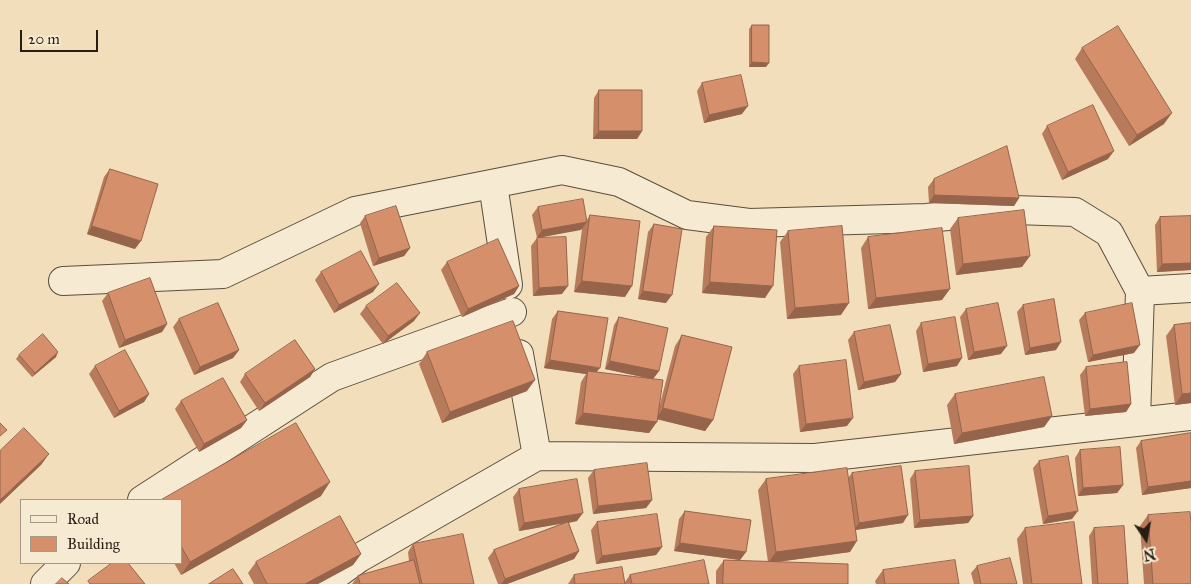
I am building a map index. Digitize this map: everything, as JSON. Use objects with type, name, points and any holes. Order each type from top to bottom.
[{"type":"street","points":[[63,281],[223,274],[355,211],[562,170],[619,182],[687,215],[749,223],[926,218],[1014,210],[1075,212],[1109,233],[1140,291],[1136,420]]},
{"type":"street","points":[[493,184],[512,312],[537,456]]},
{"type":"street","points":[[1140,291],[1191,288]]},
{"type":"street","points":[[144,499],[332,377],[512,312]]},
{"type":"street","points":[[323,584],[359,558],[537,456],[815,458],[1136,420],[1191,416]]},
{"type":"street","points":[[44,584],[65,564]]},
{"type":"building","points":[[752,25],[769,25],[769,63],[752,62]]},
{"type":"building","points":[[1118,26],[1172,113],[1137,135],[1082,48]]},
{"type":"building","points":[[741,75],[748,106],[709,115],[702,83]]},
{"type":"building","points":[[599,90],[642,90],[642,131],[599,131]]},
{"type":"building","points":[[1093,105],[1114,151],[1068,172],[1047,126]]},
{"type":"building","points":[[1007,146],[1019,198],[934,195],[934,179]]},
{"type":"building","points":[[110,169],[158,184],[141,241],[92,226]]},
{"type":"building","points":[[583,199],[587,222],[542,230],[538,207]]},
{"type":"building","points":[[396,206],[410,248],[379,258],[365,216]]},
{"type":"building","points":[[1024,210],[1030,256],[963,264],[958,218]]},
{"type":"building","points":[[590,215],[640,221],[632,286],[582,281]]},
{"type":"building","points":[[1191,216],[1191,263],[1162,264],[1160,217]]},
{"type":"building","points":[[654,224],[682,229],[672,295],[643,291]]},
{"type":"building","points":[[714,226],[777,230],[773,286],[710,282]]},
{"type":"building","points":[[842,226],[849,303],[795,308],[788,231]]},
{"type":"building","points":[[942,228],[950,289],[876,298],[868,237]]},
{"type":"building","points":[[566,237],[568,286],[539,288],[537,238]]},
{"type":"building","points":[[498,239],[519,286],[468,309],[447,262]]},
{"type":"building","points":[[361,251],[379,284],[339,305],[321,272]]},
{"type":"building","points":[[150,278],[167,324],[125,340],[108,293]]},
{"type":"building","points":[[397,283],[420,313],[388,336],[366,306]]},
{"type":"building","points":[[1054,299],[1061,342],[1030,348],[1023,305]]},
{"type":"building","points":[[218,303],[239,350],[200,367],[179,319]]},
{"type":"building","points":[[998,303],[1007,346],[974,352],[966,309]]},
{"type":"building","points":[[1132,303],[1140,345],[1093,355],[1085,313]]},
{"type":"building","points":[[558,311],[608,318],[600,368],[550,360]]},
{"type":"building","points":[[619,317],[668,328],[659,371],[610,361]]},
{"type":"building","points":[[955,317],[962,358],[928,364],[921,323]]},
{"type":"building","points":[[513,321],[535,380],[450,412],[427,352]]},
{"type":"building","points":[[1191,323],[1191,393],[1182,394],[1174,325]]},
{"type":"building","points":[[890,325],[901,374],[864,382],[854,332]]},
{"type":"building","points":[[43,334],[58,352],[35,373],[19,355]]},
{"type":"building","points":[[682,335],[732,347],[713,420],[663,408]]},
{"type":"building","points":[[295,340],[315,369],[265,403],[245,374]]},
{"type":"building","points":[[125,350],[149,394],[119,411],[95,366]]},
{"type":"building","points":[[846,360],[853,418],[806,424],[799,366]]},
{"type":"building","points":[[1127,362],[1131,404],[1090,409],[1086,367]]},
{"type":"building","points":[[588,371],[663,380],[657,422],[583,413]]},
{"type":"building","points":[[1044,377],[1052,416],[962,433],[955,394]]},
{"type":"building","points":[[223,378],[247,420],[204,444],[181,401]]},
{"type":"building","points":[[0,423],[7,430],[0,436]]},
{"type":"building","points":[[296,423],[330,482],[190,562],[182,548],[182,499],[163,499]]},
{"type":"building","points":[[24,428],[49,454],[0,500],[0,451]]},
{"type":"building","points":[[1191,433],[1191,481],[1148,487],[1141,441]]},
{"type":"building","points":[[1120,447],[1123,485],[1083,488],[1080,450]]},
{"type":"building","points":[[1068,456],[1078,511],[1048,516],[1039,461]]},
{"type":"building","points":[[647,463],[652,500],[598,506],[594,470]]},
{"type":"building","points":[[901,466],[908,515],[859,523],[852,473]]},
{"type":"building","points":[[969,466],[973,516],[920,520],[915,471]]},
{"type":"building","points":[[847,468],[857,541],[776,552],[766,479]]},
{"type":"building","points":[[577,479],[583,513],[524,523],[519,489]]},
{"type":"building","points":[[685,511],[751,520],[746,552],[680,543]]},
{"type":"building","points":[[1190,512],[1191,584],[1153,584],[1148,515]]},
{"type":"building","points":[[657,514],[662,547],[602,556],[597,522]]},
{"type":"building","points":[[340,516],[361,554],[305,584],[267,584],[256,562]]},
{"type":"building","points":[[568,522],[579,551],[505,579],[494,550]]},
{"type":"building","points":[[1074,522],[1082,584],[1032,584],[1025,528]]},
{"type":"building","points":[[1124,526],[1128,584],[1098,584],[1094,528]]},
{"type":"building","points":[[463,534],[474,584],[422,584],[413,544]]},
{"type":"building","points":[[1010,558],[1017,584],[981,584],[977,566]]},
{"type":"building","points":[[414,560],[420,584],[360,584],[358,576]]},
{"type":"building","points":[[704,560],[709,584],[632,584],[630,575]]},
{"type":"building","points":[[724,560],[848,564],[848,584],[723,584]]},
{"type":"building","points":[[955,560],[959,584],[885,584],[883,570]]},
{"type":"building","points":[[111,564],[129,564],[145,584],[90,584],[88,581]]},
{"type":"building","points":[[622,567],[625,584],[575,584],[574,575]]},
{"type":"building","points":[[233,569],[243,584],[209,584]]},
{"type":"building","points":[[62,578],[69,584],[56,584]]}]
